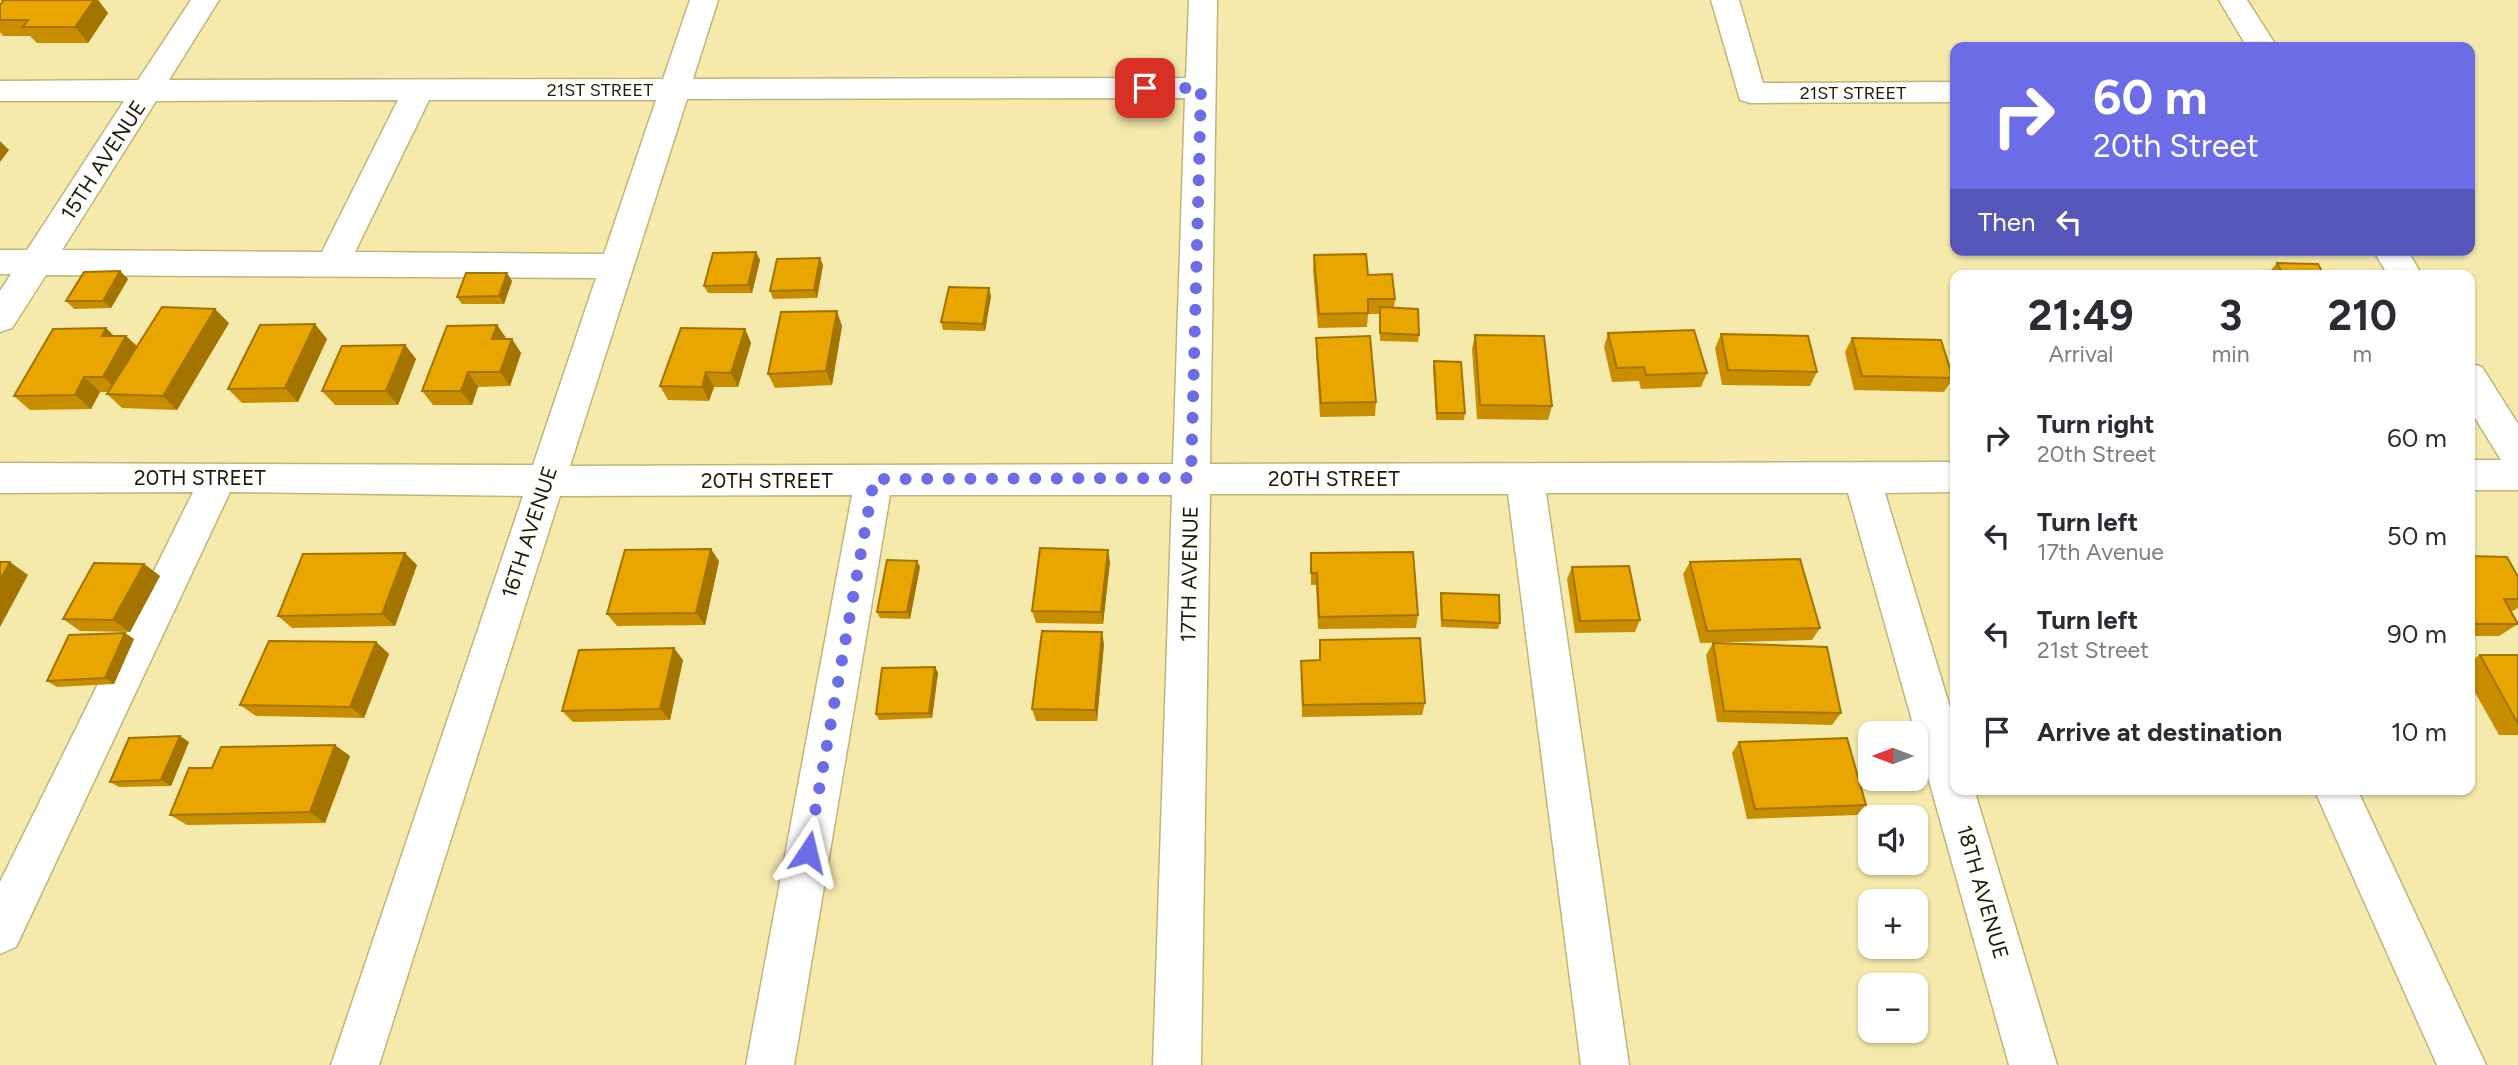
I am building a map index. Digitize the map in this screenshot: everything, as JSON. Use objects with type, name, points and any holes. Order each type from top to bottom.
[{"type":"street","name":"15TH AVENUE","points":[[0,319],[205,0]]},
{"type":"street","name":"16TH AVENUE","points":[[355,1065],[704,0]]},
{"type":"street","name":"17TH AVENUE","points":[[1177,1065],[1203,0]]},
{"type":"street","name":"21ST STREET","points":[[1725,0],[1751,93],[1950,92]]},
{"type":"street","points":[[2233,0],[2259,42]]},
{"type":"street","name":"21ST STREET","points":[[0,91],[1201,88]]},
{"type":"street","points":[[333,263],[419,89]]},
{"type":"street","points":[[0,262],[618,266]]},
{"type":"street","points":[[2475,387],[2518,455]]},
{"type":"street","points":[[2475,475],[2518,475]]},
{"type":"street","points":[[0,931],[219,477]]},
{"type":"street","name":"20TH STREET","points":[[0,478],[219,477],[545,481],[1950,477]]},
{"type":"street","name":"18TH AVENUE","points":[[1861,477],[1950,779]]},
{"type":"street","points":[[1525,478],[1605,1065]]},
{"type":"street","points":[[770,1065],[874,479]]},
{"type":"street","name":"18TH AVENUE","points":[[1955,795],[2034,1065]]},
{"type":"street","points":[[2338,795],[2462,1065]]},
{"type":"building","points":[[4,0],[94,0],[75,27],[23,27],[28,20],[0,20],[0,5]]},
{"type":"building","points":[[756,252],[748,285],[704,286],[713,253]]},
{"type":"building","points":[[1366,254],[1368,275],[1392,274],[1395,299],[1368,299],[1368,313],[1319,314],[1314,255]]},
{"type":"building","points":[[820,258],[814,290],[770,291],[777,259]]},
{"type":"building","points":[[2277,263],[2318,264],[2321,270],[2280,270]]},
{"type":"building","points":[[120,271],[103,301],[66,301],[84,272]]},
{"type":"building","points":[[466,273],[507,273],[499,296],[457,297]]},
{"type":"building","points":[[949,287],[989,288],[983,324],[941,322]]},
{"type":"building","points":[[162,307],[215,309],[163,396],[107,394]]},
{"type":"building","points":[[1380,307],[1418,309],[1419,335],[1380,333]]},
{"type":"building","points":[[837,311],[826,371],[768,374],[781,312]]},
{"type":"building","points":[[315,324],[285,388],[228,389],[260,325]]},
{"type":"building","points":[[497,325],[492,339],[512,339],[500,372],[468,372],[461,391],[422,391],[447,326]]},
{"type":"building","points":[[106,328],[102,336],[126,336],[103,377],[84,377],[75,395],[14,396],[53,329]]},
{"type":"building","points":[[681,328],[745,329],[731,373],[706,372],[702,387],[660,386]]},
{"type":"building","points":[[1694,330],[1707,373],[1646,375],[1644,367],[1617,368],[1608,333]]},
{"type":"building","points":[[1721,334],[1808,336],[1817,372],[1728,370]]},
{"type":"building","points":[[1475,335],[1544,336],[1552,406],[1480,405]]},
{"type":"building","points":[[1370,336],[1376,402],[1321,403],[1316,338]]},
{"type":"building","points":[[1852,338],[1941,340],[1950,368],[1950,378],[1862,376]]},
{"type":"building","points":[[405,345],[386,391],[322,391],[342,346]]},
{"type":"building","points":[[1434,361],[1461,362],[1465,413],[1437,413]]},
{"type":"building","points":[[1040,548],[1108,550],[1101,612],[1032,611]]},
{"type":"building","points":[[711,549],[696,613],[607,614],[625,550]]},
{"type":"building","points":[[1413,552],[1418,615],[1319,617],[1317,573],[1311,573],[1311,553]]},
{"type":"building","points":[[405,553],[382,614],[278,616],[303,554]]},
{"type":"building","points":[[2475,556],[2507,557],[2518,577],[2518,599],[2504,599],[2518,624],[2475,624]]},
{"type":"building","points":[[1800,559],[1820,628],[1707,631],[1690,562]]},
{"type":"building","points":[[887,560],[917,561],[907,612],[877,612]]},
{"type":"building","points":[[0,562],[10,562],[0,580]]},
{"type":"building","points":[[94,563],[144,564],[113,620],[63,619]]},
{"type":"building","points":[[1629,566],[1640,620],[1580,621],[1572,567]]},
{"type":"building","points":[[1441,593],[1499,595],[1500,623],[1442,620]]},
{"type":"building","points":[[1042,631],[1102,632],[1095,710],[1032,709]]},
{"type":"building","points":[[125,633],[105,678],[47,681],[69,635]]},
{"type":"building","points":[[1420,638],[1425,703],[1303,705],[1301,661],[1320,660],[1320,640]]},
{"type":"building","points":[[269,641],[376,642],[350,707],[240,705]]},
{"type":"building","points":[[1713,643],[1827,647],[1841,713],[1724,711]]},
{"type":"building","points":[[674,648],[660,709],[562,711],[579,650]]},
{"type":"building","points":[[2480,655],[2518,655],[2518,724]]},
{"type":"building","points":[[935,667],[929,713],[876,714],[882,668]]},
{"type":"building","points":[[180,736],[161,780],[110,782],[129,738]]},
{"type":"building","points":[[1847,738],[1858,777],[1858,791],[1862,791],[1866,805],[1755,809],[1739,742]]},
{"type":"building","points":[[335,745],[310,812],[170,815],[189,768],[212,768],[221,747]]},
{"type":"route","points":[[808,852],[874,479],[1191,478],[1201,88],[1145,88]]}]
